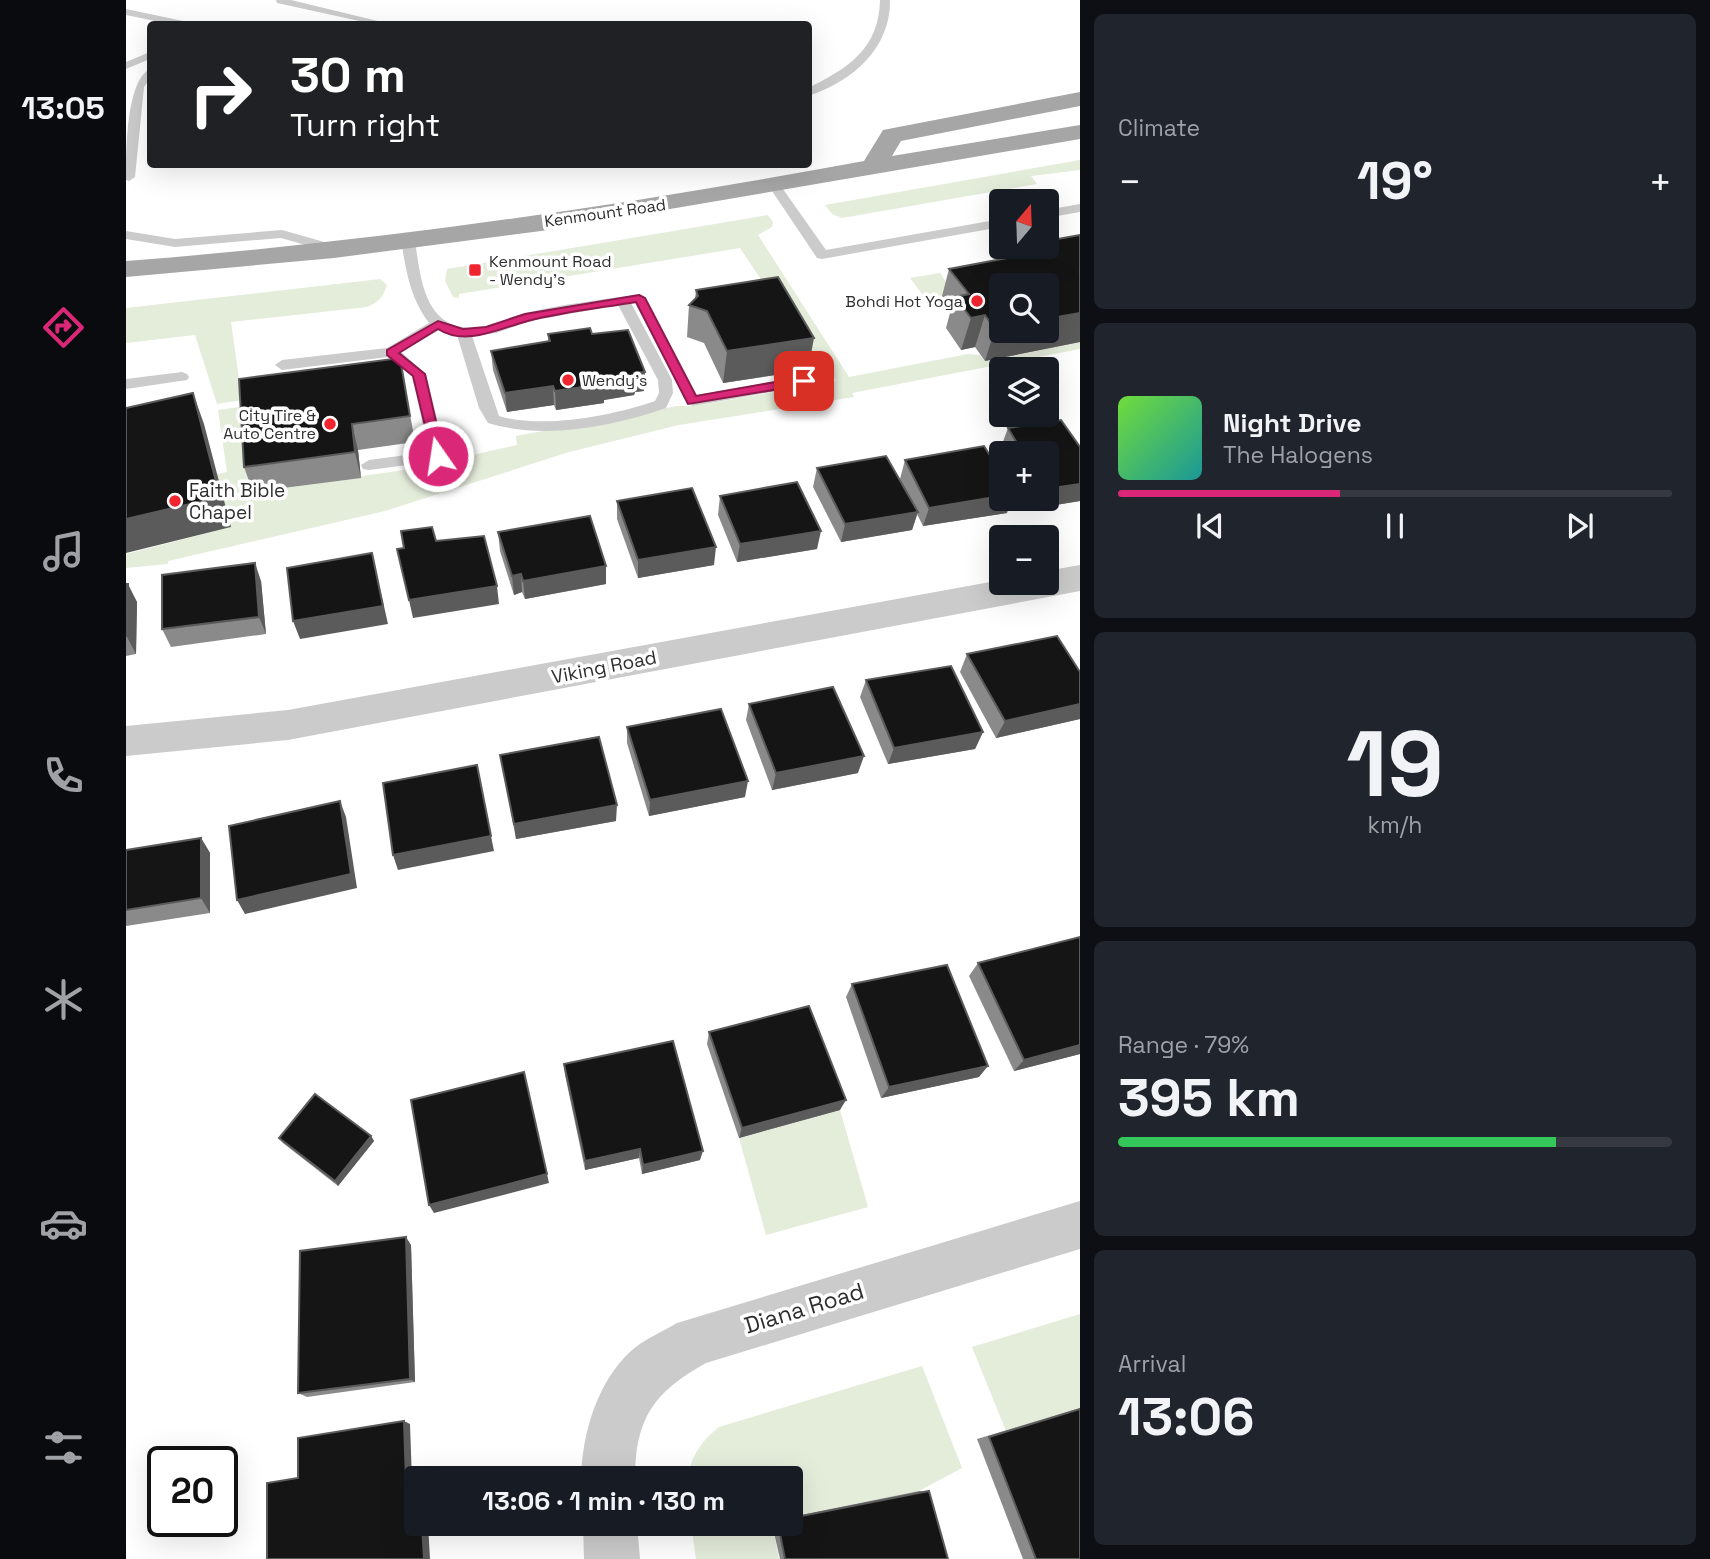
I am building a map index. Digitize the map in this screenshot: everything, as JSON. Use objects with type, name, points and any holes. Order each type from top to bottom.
[{"type":"main road","points":[[873,167],[892,135],[1080,99]]},
{"type":"main road","name":"Kenmount Road","points":[[126,269],[338,250],[677,202],[1080,132]]},
{"type":"street","name":"Viking Road","points":[[126,741],[288,725],[1080,578]]},
{"type":"street","name":"Diana Road","points":[[608,1466],[617,1413],[646,1372],[695,1341],[1080,1225]]},
{"type":"street","points":[[611,1536],[612,1559]]},
{"type":"lane","points":[[283,0],[281,1],[371,21]]},
{"type":"lane","points":[[812,91],[838,79],[863,60],[885,26],[885,0]]},
{"type":"lane","points":[[126,12],[169,21]]},
{"type":"lane","points":[[126,66],[147,56]]},
{"type":"lane","points":[[129,177],[138,86],[147,76]]},
{"type":"lane","points":[[774,185],[822,255],[989,225]]},
{"type":"lane","points":[[1059,212],[1080,208]]},
{"type":"lane","points":[[126,235],[174,243],[282,234],[338,250]]},
{"type":"lane","points":[[408,240],[412,272],[420,298],[431,320],[446,330],[487,330],[525,318],[639,298],[693,401],[804,381]]},
{"type":"lane","points":[[463,332],[486,408],[493,419],[518,427],[538,427],[644,411],[661,404],[666,393],[665,380],[623,301]]},
{"type":"lane","points":[[282,365],[391,352],[438,324]]},
{"type":"lane","points":[[369,465],[438,456],[419,374],[391,352]]},
{"type":"lane","points":[[126,384],[182,377]]},
{"type":"green space","points":[[1080,160],[1080,170],[1031,176],[1037,184],[989,189],[989,192],[842,218],[832,214],[825,205]]},
{"type":"green space","points":[[768,215],[773,222],[772,227],[758,235],[849,377],[968,354],[980,355],[985,361],[989,360],[989,367],[852,393],[854,397],[679,425],[569,452],[385,511],[168,561],[168,564],[126,568],[126,554],[231,527],[217,474],[227,472],[218,410],[247,406],[253,492],[459,462],[459,458],[517,445],[516,436],[677,406],[695,406],[836,381],[823,361],[805,364],[778,305],[740,248],[459,294],[459,298],[453,297],[445,281],[447,269]]},
{"type":"green space","points":[[940,273],[956,297],[928,302],[910,278]]},
{"type":"green space","points":[[380,279],[387,285],[384,293],[378,301],[367,307],[231,322],[242,400],[217,404],[195,335],[126,343],[126,308]]},
{"type":"green space","points":[[1080,342],[1080,349],[1039,357],[1005,357]]},
{"type":"green space","points":[[840,1110],[868,1207],[766,1235],[739,1138]]},
{"type":"green space","points":[[1080,1314],[1080,1408],[1006,1431],[972,1347]]},
{"type":"green space","points":[[922,1366],[962,1468],[919,1491],[803,1515],[803,1466],[691,1466],[698,1450],[719,1427]]},
{"type":"green space","points":[[693,1536],[774,1536],[779,1559],[696,1559]]},
{"type":"building","points":[[1080,235],[1080,313],[1059,317],[1059,273],[989,273],[989,321],[985,315],[971,318],[955,297],[969,294],[949,269],[1002,259],[1059,259],[1059,239]]},
{"type":"building","points":[[778,277],[814,338],[727,351],[707,311],[689,305],[698,296],[696,290]]},
{"type":"building","points":[[590,328],[592,334],[628,330],[645,372],[603,381],[604,384],[555,391],[553,386],[505,393],[491,351],[550,341],[548,334]]},
{"type":"building","name":"City Tire & Auto Centre","points":[[400,358],[410,416],[352,424],[355,452],[244,467],[239,379]]},
{"type":"building","name":"Faith Bible Chapel","points":[[193,393],[220,497],[126,519],[126,408]]},
{"type":"building","points":[[1059,420],[1080,447],[1080,484],[1059,487],[1059,441],[1016,441],[1008,428],[1059,427]]},
{"type":"building","points":[[984,446],[989,454],[989,498],[929,508],[905,460]]},
{"type":"building","points":[[886,456],[918,512],[845,524],[817,468]]},
{"type":"building","points":[[797,482],[821,531],[740,544],[720,496]]},
{"type":"building","points":[[692,488],[716,547],[638,560],[617,501]]},
{"type":"building","points":[[590,516],[606,566],[523,581],[521,574],[512,576],[498,532]]},
{"type":"building","points":[[432,527],[436,541],[484,536],[497,586],[409,600],[397,549],[404,548],[401,531]]},
{"type":"building","points":[[372,553],[383,606],[293,621],[287,568]]},
{"type":"building","points":[[255,563],[259,617],[162,629],[162,575]]},
{"type":"building","points":[[126,584],[128,584],[126,637]]},
{"type":"building","points":[[1057,636],[1080,672],[1080,704],[1005,721],[967,654]]},
{"type":"building","points":[[951,666],[983,732],[894,748],[866,680]]},
{"type":"building","points":[[833,687],[864,756],[776,773],[749,704]]},
{"type":"building","points":[[721,709],[748,781],[650,800],[627,727]]},
{"type":"building","points":[[599,737],[617,805],[514,824],[500,755]]},
{"type":"building","points":[[477,765],[491,836],[393,855],[383,783]]},
{"type":"building","points":[[340,801],[351,874],[237,900],[229,826]]},
{"type":"building","points":[[201,838],[201,898],[126,910],[126,850]]},
{"type":"building","points":[[1080,937],[1080,1045],[1024,1060],[978,963]]},
{"type":"building","points":[[947,965],[988,1066],[889,1087],[852,984]]},
{"type":"building","points":[[809,1006],[846,1100],[742,1128],[709,1032]]},
{"type":"building","points":[[673,1041],[703,1151],[643,1165],[640,1149],[585,1161],[564,1064]]},
{"type":"building","points":[[524,1072],[547,1174],[429,1205],[411,1100]]},
{"type":"building","points":[[315,1094],[371,1136],[335,1181],[279,1138]]},
{"type":"building","points":[[406,1237],[410,1379],[298,1393],[300,1251]]},
{"type":"building","points":[[1080,1409],[1080,1559],[1036,1559],[989,1437]]},
{"type":"building","points":[[404,1421],[404,1536],[423,1536],[424,1559],[267,1559],[267,1483],[298,1478],[298,1438]]},
{"type":"building","points":[[929,1491],[948,1559],[785,1559],[780,1536],[803,1536],[803,1516]]},
{"type":"place","name":"Kenmount Road - Wendy's","points":[[475,270]]},
{"type":"place","name":"Bohdi Hot Yoga","points":[[977,301]]},
{"type":"place","name":"Wendy's","points":[[568,380]]},
{"type":"place","name":"City Tire & Auto Centre","points":[[330,424]]},
{"type":"place","name":"Faith Bible Chapel","points":[[175,501]]},
{"type":"route","points":[[438,456],[419,374],[391,352],[438,324],[446,330],[487,330],[525,318],[639,298],[693,401],[804,381]]}]
